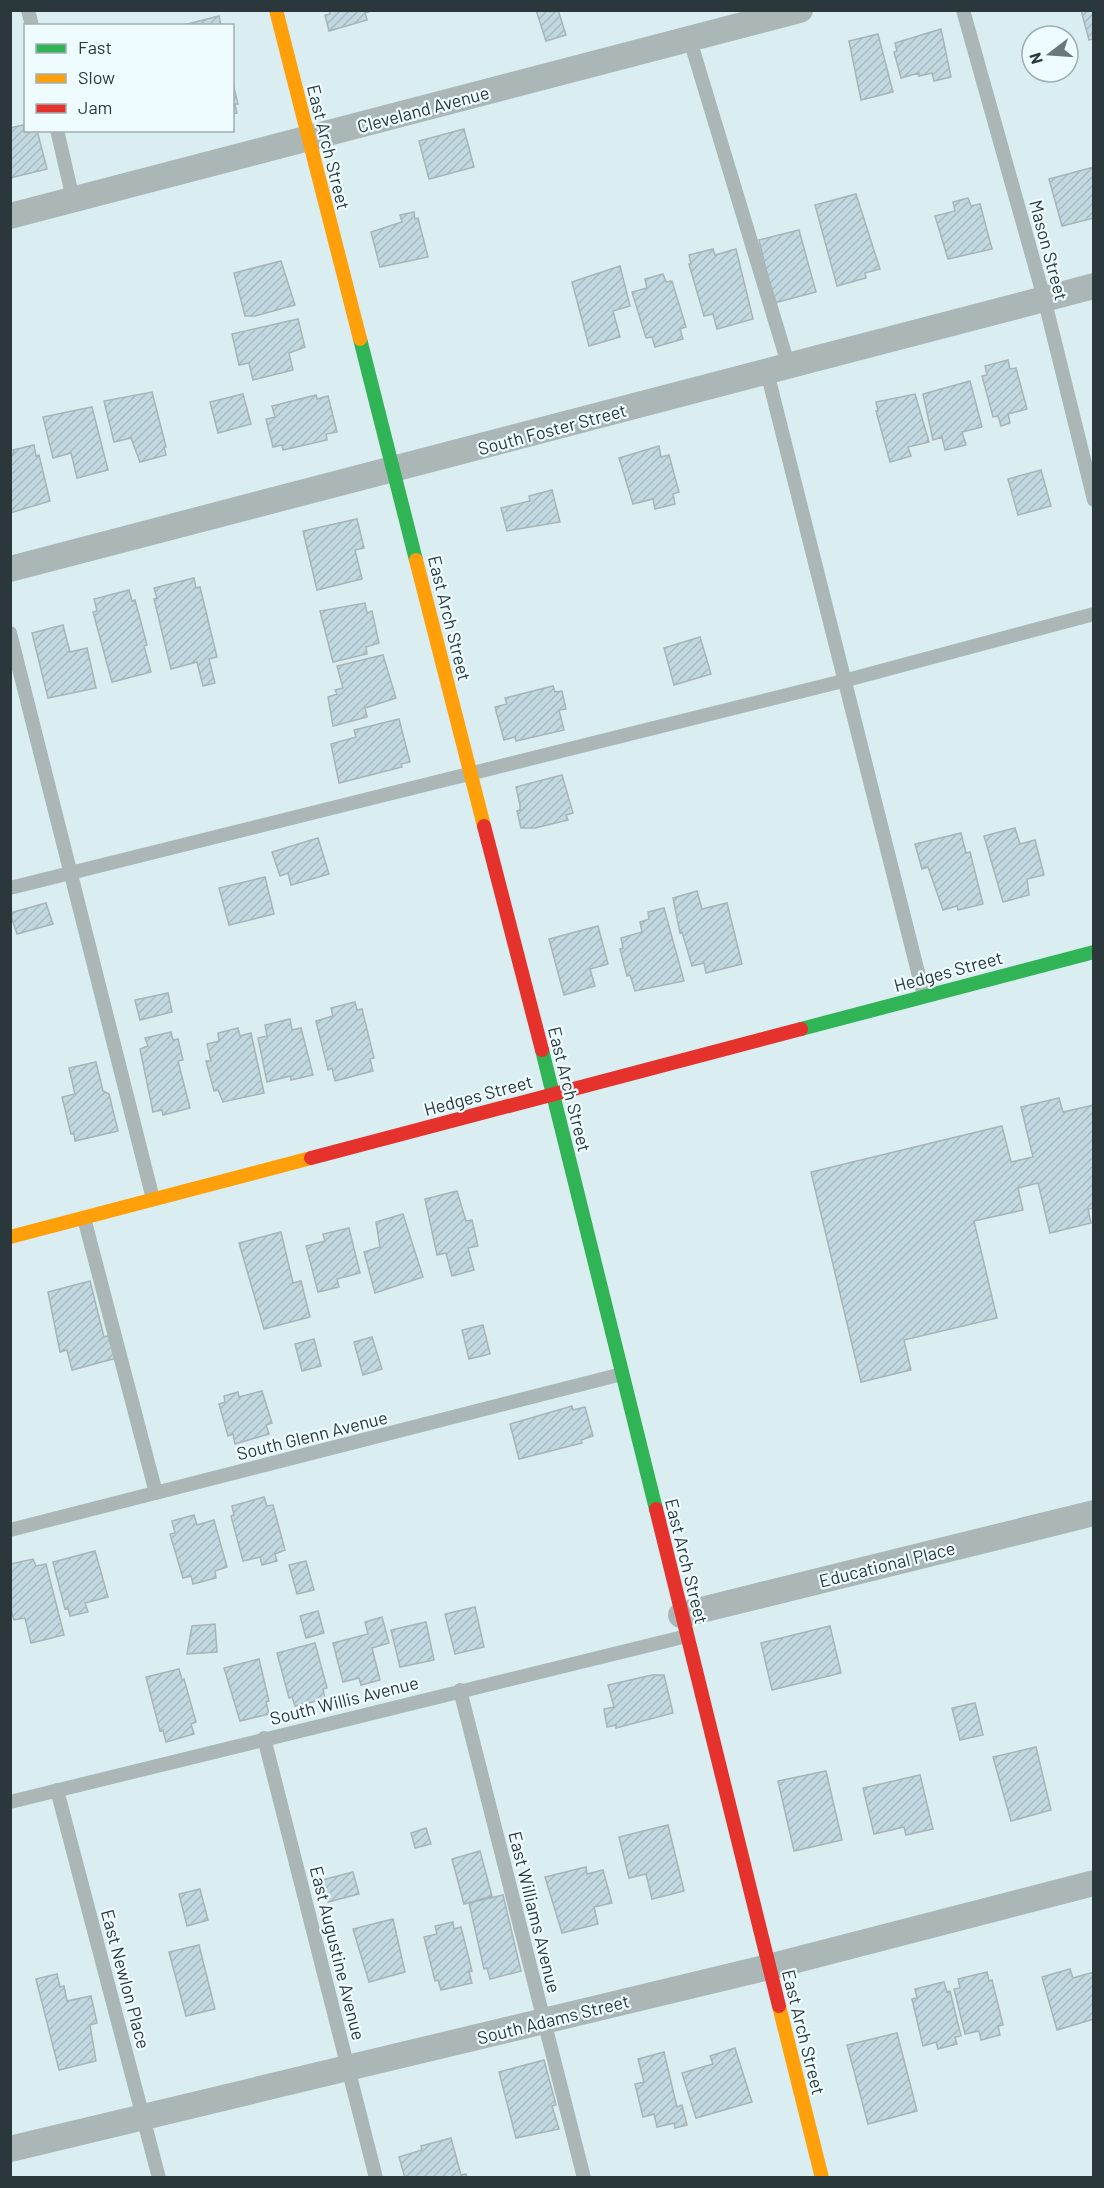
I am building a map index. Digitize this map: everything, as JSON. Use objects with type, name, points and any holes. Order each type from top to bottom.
[{"type":"street","name":"East Arch Street","points":[[276,10],[553,1094],[822,2178]]},
{"type":"street","name":"Cleveland Avenue","points":[[10,216],[690,40],[725,20],[800,10]]},
{"type":"street","name":"South Foster Street","points":[[10,568],[393,471],[1094,285]]},
{"type":"street","name":"Hedges Street","points":[[10,1237],[1094,952]]},
{"type":"street","name":"Educational Place","points":[[684,1625],[1094,1513]]},
{"type":"street","name":"South Adams Street","points":[[10,2149],[769,1967],[1094,1883]]},
{"type":"lane","name":"Mason Street","points":[[963,10],[1044,298],[1094,500]]},
{"type":"lane","points":[[690,40],[778,369],[847,680],[924,996]]},
{"type":"lane","points":[[57,132],[73,199]]},
{"type":"lane","points":[[10,888],[847,680],[1094,614]]},
{"type":"lane","points":[[10,633],[153,1199]]},
{"type":"lane","points":[[84,1218],[156,1493]]},
{"type":"lane","name":"South Glenn Avenue","points":[[10,1530],[622,1374]]},
{"type":"lane","name":"South Willis Avenue","points":[[10,1802],[460,1690],[684,1625]]},
{"type":"lane","name":"East Williams Avenue","points":[[460,1690],[584,2178]]},
{"type":"lane","name":"East Augustine Avenue","points":[[264,1738],[376,2178]]},
{"type":"lane","name":"East Newlon Place","points":[[57,1790],[145,2117],[159,2178]]},
{"type":"building","points":[[329,10],[374,10],[365,13],[367,20],[329,31],[325,15],[330,14]]},
{"type":"building","points":[[536,10],[558,10],[566,35],[546,41]]},
{"type":"building","points":[[1081,10],[1094,10],[1094,39],[1089,40]]},
{"type":"building","points":[[219,16],[221,24],[188,24]]},
{"type":"building","points":[[941,29],[951,77],[934,81],[932,73],[919,76],[919,73],[901,78],[894,52],[897,51],[895,43]]},
{"type":"building","points":[[878,34],[893,92],[861,100],[849,41]]},
{"type":"building","points":[[234,88],[238,104],[235,104],[237,113],[234,114]]},
{"type":"building","points":[[23,125],[24,132],[38,132],[47,169],[10,178],[10,128]]},
{"type":"building","points":[[464,129],[474,167],[429,179],[419,141]]},
{"type":"building","points":[[1094,167],[1094,218],[1062,226],[1049,179]]},
{"type":"building","points":[[856,194],[880,269],[865,273],[866,278],[837,286],[815,205]]},
{"type":"building","points":[[968,198],[971,206],[980,204],[992,249],[948,259],[935,216],[955,211],[953,202]]},
{"type":"building","points":[[414,212],[415,219],[418,218],[428,257],[380,267],[371,232],[402,222],[400,215]]},
{"type":"building","points":[[799,230],[816,292],[774,303],[759,240]]},
{"type":"building","points":[[713,249],[715,255],[736,249],[753,319],[717,329],[713,314],[704,316],[689,264],[691,264],[689,255]]},
{"type":"building","points":[[281,261],[295,305],[255,316],[245,316],[234,273]]},
{"type":"building","points":[[620,266],[630,306],[613,311],[620,337],[589,346],[572,282]]},
{"type":"building","points":[[663,274],[666,282],[672,281],[686,327],[680,329],[683,339],[655,347],[652,337],[646,338],[632,292],[647,288],[645,279]]},
{"type":"building","points":[[298,319],[305,347],[289,353],[293,370],[253,380],[249,363],[239,365],[232,334]]},
{"type":"building","points":[[1008,360],[1010,369],[1016,368],[1027,409],[1008,414],[1010,423],[1001,426],[998,416],[993,417],[982,376],[987,375],[985,366]]},
{"type":"building","points":[[970,381],[982,427],[962,432],[966,445],[945,450],[942,437],[933,440],[923,394]]},
{"type":"building","points":[[152,392],[166,455],[140,462],[131,438],[114,442],[104,401]]},
{"type":"building","points":[[243,394],[251,424],[218,433],[210,402]]},
{"type":"building","points":[[915,394],[929,442],[908,447],[911,456],[890,462],[876,411],[878,411],[876,402]]},
{"type":"building","points":[[316,395],[317,399],[328,396],[337,432],[326,434],[327,440],[283,450],[282,445],[273,447],[266,419],[275,417],[272,406]]},
{"type":"building","points":[[92,407],[108,470],[77,478],[71,453],[53,458],[43,417]]},
{"type":"building","points":[[34,445],[36,456],[39,455],[50,501],[10,513],[10,454],[14,453],[13,450]]},
{"type":"building","points":[[659,446],[661,457],[669,455],[679,492],[673,494],[675,504],[655,509],[653,499],[633,504],[619,458]]},
{"type":"building","points":[[1041,470],[1051,506],[1018,515],[1008,479]]},
{"type":"building","points":[[552,490],[560,522],[507,531],[501,508],[530,501],[529,496]]},
{"type":"building","points":[[357,519],[364,548],[355,550],[362,579],[317,590],[303,531]]},
{"type":"building","points":[[194,578],[196,588],[200,587],[217,657],[209,659],[215,683],[203,686],[197,662],[171,669],[154,599],[157,598],[154,588]]},
{"type":"building","points":[[129,590],[132,601],[135,600],[147,645],[144,646],[151,672],[112,682],[93,612],[97,611],[94,599]]},
{"type":"building","points":[[365,603],[367,613],[372,611],[379,643],[366,647],[367,654],[333,662],[320,611]]},
{"type":"building","points":[[63,625],[70,652],[87,648],[96,688],[48,698],[32,633]]},
{"type":"building","points":[[700,637],[711,674],[674,685],[664,648]]},
{"type":"building","points":[[383,655],[396,698],[365,708],[367,717],[333,726],[328,697],[337,694],[335,690],[343,688],[337,666]]},
{"type":"building","points":[[553,686],[555,692],[562,691],[566,709],[559,710],[564,730],[516,741],[515,737],[504,740],[495,707],[507,704],[505,698]]},
{"type":"building","points":[[399,719],[410,762],[401,764],[402,767],[339,783],[331,744],[356,737],[354,730]]},
{"type":"building","points":[[562,775],[573,813],[566,815],[568,820],[535,828],[521,828],[517,811],[520,810],[520,805],[516,787]]},
{"type":"building","points":[[1015,828],[1020,844],[1035,840],[1044,875],[1027,879],[1029,895],[1003,902],[984,836]]},
{"type":"building","points":[[961,833],[966,853],[970,852],[983,904],[958,910],[957,906],[943,910],[928,867],[922,869],[915,844]]},
{"type":"building","points":[[318,838],[329,874],[291,885],[288,873],[280,876],[272,852]]},
{"type":"building","points":[[265,877],[274,914],[229,925],[219,888]]},
{"type":"building","points":[[697,891],[702,909],[727,903],[742,964],[706,973],[704,963],[692,966],[682,932],[680,933],[673,898]]},
{"type":"building","points":[[46,903],[53,924],[17,934],[10,913]]},
{"type":"building","points":[[664,908],[684,981],[635,991],[630,975],[627,976],[620,949],[623,948],[621,938],[642,932],[640,922],[649,919],[648,912]]},
{"type":"building","points":[[598,926],[608,964],[590,969],[595,986],[564,995],[549,939]]},
{"type":"building","points":[[168,993],[172,1012],[140,1020],[135,1000]]},
{"type":"building","points":[[355,1002],[357,1010],[362,1009],[374,1058],[370,1059],[373,1071],[335,1081],[332,1068],[328,1070],[316,1021],[333,1016],[331,1008]]},
{"type":"building","points":[[290,1019],[292,1030],[301,1028],[313,1075],[291,1080],[290,1076],[267,1082],[258,1038],[267,1036],[265,1025]]},
{"type":"building","points":[[238,1028],[240,1036],[251,1033],[264,1093],[223,1102],[218,1090],[214,1091],[206,1061],[211,1061],[207,1044],[219,1041],[218,1033]]},
{"type":"building","points":[[171,1032],[173,1040],[178,1039],[183,1060],[178,1061],[190,1108],[163,1115],[162,1110],[153,1112],[140,1049],[148,1046],[145,1038]]},
{"type":"building","points":[[96,1062],[103,1091],[109,1094],[118,1131],[75,1141],[74,1134],[71,1134],[62,1097],[75,1094],[69,1068]]},
{"type":"building","points":[[1059,1098],[1063,1112],[1094,1105],[1094,1208],[1088,1209],[1091,1223],[1050,1233],[1038,1183],[1018,1188],[1023,1210],[974,1221],[997,1318],[904,1340],[911,1370],[861,1382],[811,1172],[1002,1126],[1011,1162],[1033,1157],[1021,1107]]},
{"type":"building","points":[[457,1191],[466,1221],[472,1220],[478,1246],[468,1248],[474,1270],[452,1276],[446,1253],[437,1255],[425,1199]]},
{"type":"building","points":[[403,1214],[423,1277],[375,1293],[364,1252],[380,1247],[376,1222]]},
{"type":"building","points":[[349,1228],[360,1273],[337,1279],[339,1287],[318,1292],[306,1246],[325,1241],[323,1234]]},
{"type":"building","points":[[281,1232],[293,1283],[301,1281],[310,1317],[264,1329],[239,1243]]},
{"type":"building","points":[[90,1281],[104,1337],[111,1335],[117,1358],[72,1370],[67,1350],[60,1352],[48,1292]]},
{"type":"building","points":[[483,1325],[490,1354],[469,1359],[462,1330]]},
{"type":"building","points":[[372,1337],[382,1369],[363,1375],[354,1342]]},
{"type":"building","points":[[314,1339],[321,1366],[302,1371],[295,1344]]},
{"type":"building","points":[[262,1391],[272,1423],[266,1425],[269,1434],[235,1444],[233,1434],[228,1436],[219,1404],[225,1402],[224,1396],[238,1392],[239,1397]]},
{"type":"building","points":[[572,1406],[573,1410],[585,1407],[593,1436],[581,1440],[582,1443],[519,1459],[510,1424]]},
{"type":"building","points":[[264,1497],[267,1506],[273,1505],[285,1550],[275,1554],[277,1561],[262,1565],[260,1557],[243,1561],[231,1516],[234,1515],[232,1506]]},
{"type":"building","points":[[194,1515],[197,1525],[214,1520],[227,1567],[215,1571],[216,1578],[193,1584],[191,1576],[183,1578],[170,1534],[175,1533],[172,1521]]},
{"type":"building","points":[[95,1551],[108,1597],[85,1603],[88,1612],[70,1616],[68,1608],[65,1609],[53,1562]]},
{"type":"building","points":[[33,1559],[36,1566],[46,1564],[64,1635],[31,1643],[25,1618],[14,1620],[10,1607],[10,1564]]},
{"type":"building","points":[[306,1561],[314,1590],[297,1594],[289,1565]]},
{"type":"building","points":[[475,1607],[484,1647],[455,1654],[445,1614]]},
{"type":"building","points":[[318,1611],[324,1633],[306,1638],[300,1616]]},
{"type":"building","points":[[382,1617],[389,1643],[372,1648],[380,1680],[361,1685],[359,1678],[343,1682],[333,1643],[368,1634],[365,1622]]},
{"type":"building","points":[[426,1622],[434,1660],[400,1667],[391,1630]]},
{"type":"building","points":[[215,1624],[217,1652],[187,1654],[192,1626]]},
{"type":"building","points":[[830,1626],[841,1673],[772,1690],[761,1643]]},
{"type":"building","points":[[315,1643],[327,1688],[323,1689],[325,1699],[295,1706],[292,1697],[289,1698],[277,1653]]},
{"type":"building","points":[[259,1659],[269,1701],[266,1702],[269,1714],[240,1721],[224,1668]]},
{"type":"building","points":[[179,1669],[196,1722],[191,1724],[194,1734],[166,1742],[163,1730],[160,1731],[146,1677]]},
{"type":"building","points":[[652,1675],[664,1675],[673,1713],[616,1728],[616,1725],[607,1727],[604,1709],[614,1707],[608,1685]]},
{"type":"building","points":[[975,1703],[983,1735],[960,1740],[952,1708]]},
{"type":"building","points":[[1036,1747],[1051,1810],[1011,1821],[993,1757]]},
{"type":"building","points":[[826,1771],[842,1840],[794,1851],[778,1781]]},
{"type":"building","points":[[920,1775],[933,1829],[906,1835],[904,1827],[874,1834],[863,1788]]},
{"type":"building","points":[[668,1825],[684,1891],[652,1899],[646,1874],[629,1878],[619,1837]]},
{"type":"building","points":[[426,1828],[431,1844],[415,1848],[411,1833]]},
{"type":"building","points":[[480,1851],[492,1896],[464,1904],[452,1859]]},
{"type":"building","points":[[586,1867],[587,1874],[603,1870],[612,1903],[594,1907],[598,1924],[562,1933],[545,1877]]},
{"type":"building","points":[[353,1872],[359,1894],[328,1902],[322,1880]]},
{"type":"building","points":[[200,1889],[208,1920],[187,1926],[179,1894]]},
{"type":"building","points":[[503,1895],[521,1971],[490,1979],[487,1968],[484,1969],[469,1903]]},
{"type":"building","points":[[393,1919],[405,1972],[369,1982],[353,1929]]},
{"type":"building","points":[[453,1922],[454,1929],[461,1927],[472,1971],[469,1972],[472,1983],[441,1990],[438,1980],[435,1981],[424,1937],[437,1934],[435,1926]]},
{"type":"building","points":[[199,1945],[215,2009],[186,2016],[169,1952]]},
{"type":"building","points":[[1070,1969],[1073,1978],[1094,1972],[1094,2019],[1057,2030],[1042,1977]]},
{"type":"building","points":[[987,1972],[989,1981],[992,1980],[1003,2025],[998,2026],[1000,2035],[981,2040],[979,2031],[965,2034],[954,1989],[960,1988],[958,1979]]},
{"type":"building","points":[[57,1974],[60,1987],[64,1986],[67,2001],[91,1996],[97,2023],[90,2025],[96,2061],[59,2070],[36,1979]]},
{"type":"building","points":[[944,1982],[947,1992],[950,1991],[961,2036],[955,2037],[957,2044],[938,2049],[936,2042],[923,2046],[912,1999],[917,1998],[915,1989]]},
{"type":"building","points":[[897,2033],[917,2111],[868,2124],[847,2045]]},
{"type":"building","points":[[735,2048],[752,2102],[696,2118],[682,2073],[713,2064],[710,2056]]},
{"type":"building","points":[[664,2052],[677,2107],[682,2105],[687,2125],[675,2128],[674,2123],[657,2127],[654,2114],[643,2117],[635,2084],[644,2082],[638,2059]]},
{"type":"building","points":[[544,2060],[556,2105],[552,2106],[559,2129],[516,2138],[499,2072]]},
{"type":"building","points":[[451,2138],[461,2175],[466,2174],[467,2178],[405,2178],[399,2157],[422,2150],[421,2146]]},
{"type":"traffic: fast","points":[[360,339],[416,560]]},
{"type":"traffic: fast","points":[[801,1029],[1094,952]]},
{"type":"traffic: fast","points":[[542,1050],[656,1509]]},
{"type":"traffic: slow","points":[[276,10],[360,339]]},
{"type":"traffic: slow","points":[[416,560],[484,826]]},
{"type":"traffic: slow","points":[[10,1237],[311,1158]]},
{"type":"traffic: slow","points":[[779,2006],[822,2178]]},
{"type":"traffic: jam","points":[[484,826],[542,1050]]},
{"type":"traffic: jam","points":[[311,1158],[801,1029]]},
{"type":"traffic: jam","points":[[656,1509],[779,2006]]}]
